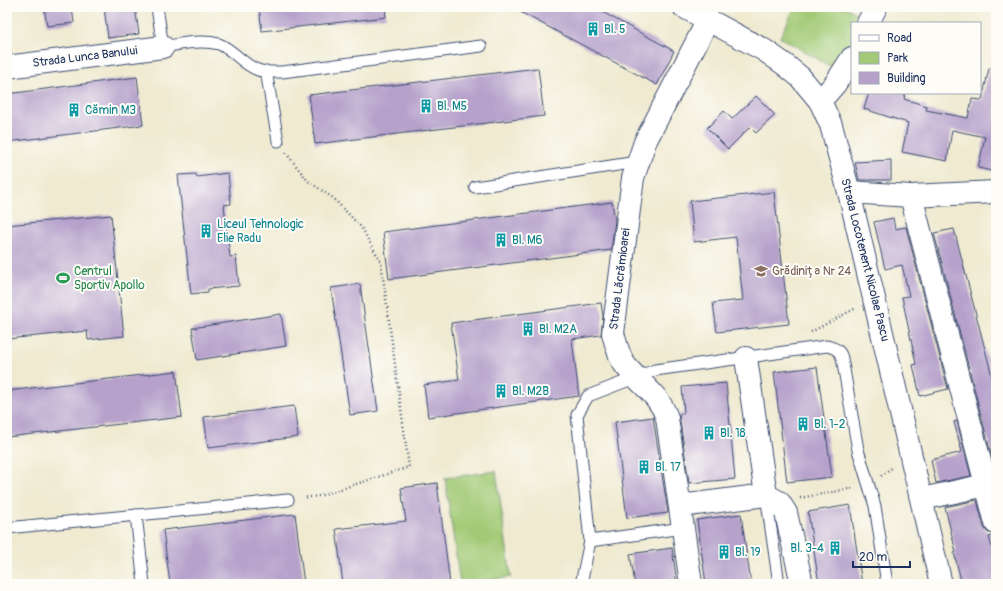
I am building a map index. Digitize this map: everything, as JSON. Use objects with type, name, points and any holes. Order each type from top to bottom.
[{"type":"street","name":"Strada Locotenent Nicolae Pascu","points":[[684,7],[764,50],[784,64],[800,77],[820,101],[831,125],[875,298],[941,584]]},
{"type":"street","points":[[868,22],[876,7]]},
{"type":"street","name":"Strada Lăcrămioarei","points":[[691,584],[667,418],[663,405],[625,364],[617,350],[613,333],[631,193],[637,162],[644,142],[708,20]]},
{"type":"street","name":"Strada Lunca Banului","points":[[7,67],[163,47]]},
{"type":"street","points":[[820,101],[835,84],[851,60]]},
{"type":"street","points":[[849,192],[911,196],[996,192]]},
{"type":"street","points":[[911,196],[996,523]]},
{"type":"street","points":[[746,358],[773,499],[786,513],[802,584]]},
{"type":"street","points":[[922,499],[986,485]]},
{"type":"street","points":[[680,506],[773,499]]},
{"type":"lane","points":[[157,7],[163,47],[199,42],[218,44],[236,54],[258,70],[266,72],[282,72],[482,46]]},
{"type":"lane","points":[[266,72],[278,141]]},
{"type":"lane","points":[[475,187],[637,162]]},
{"type":"lane","points":[[582,584],[590,541],[577,415],[588,396],[655,370],[827,346],[835,348],[841,352],[858,450],[870,485],[875,506],[887,584]]},
{"type":"lane","points":[[773,499],[779,584]]},
{"type":"lane","points":[[7,528],[288,500]]},
{"type":"lane","points":[[136,515],[144,584]]},
{"type":"lane","points":[[590,541],[683,528]]},
{"type":"path","points":[[278,141],[308,181],[333,198],[361,227],[381,262],[410,467],[319,496]]},
{"type":"path","points":[[783,352],[807,335],[875,298]]},
{"type":"path","points":[[773,499],[870,485],[911,452]]},
{"type":"green space","points":[[795,7],[846,7],[864,18],[862,22],[851,22],[851,45],[838,71],[780,37]]},
{"type":"green space","points":[[496,471],[511,577],[460,584],[445,478]]},
{"type":"building","points":[[44,7],[72,7],[74,23],[47,26]]},
{"type":"building","points":[[104,7],[135,7],[139,34],[108,38]]},
{"type":"building","points":[[259,7],[385,7],[386,17],[262,31]]},
{"type":"building","name":"Bl. 5","points":[[511,7],[593,7],[674,51],[657,85]]},
{"type":"building","name":"Bl. M5","points":[[538,68],[544,116],[315,144],[309,95]]},
{"type":"building","points":[[989,68],[996,69],[996,172],[978,168],[985,137],[952,130],[947,161],[902,152],[908,123],[864,109],[869,94],[906,94],[904,99],[927,106],[926,110],[968,118],[972,99],[982,100]]},
{"type":"building","name":"Cămin M3","points":[[137,77],[143,125],[7,142],[7,94]]},
{"type":"building","points":[[756,96],[775,115],[756,133],[750,127],[728,149],[707,128],[724,111],[732,119]]},
{"type":"building","points":[[891,160],[891,180],[859,180],[855,162]]},
{"type":"building","name":"Liceul Tehnologic Elie Radu","points":[[228,173],[231,204],[224,205],[230,257],[236,256],[239,286],[208,289],[208,292],[191,294],[178,175],[196,174],[197,177]]},
{"type":"building","name":"Grădinița Nr 24","points":[[774,192],[789,324],[717,332],[713,303],[743,300],[736,237],[694,242],[690,201]]},
{"type":"building","name":"Bl. M6","points":[[612,202],[615,221],[611,250],[389,279],[383,232]]},
{"type":"building","name":"Centrul Sportiv Apollo","points":[[111,215],[124,336],[88,340],[87,331],[7,339],[7,225]]},
{"type":"building","points":[[893,218],[895,229],[906,227],[948,389],[920,396],[913,365],[916,364],[902,297],[909,296],[902,265],[885,269],[874,222]]},
{"type":"building","points":[[954,229],[996,392],[996,473],[934,233]]},
{"type":"building","points":[[360,284],[378,411],[350,415],[331,288]]},
{"type":"building","points":[[601,303],[603,316],[601,335],[572,339],[579,396],[428,417],[424,385],[459,380],[451,323]]},
{"type":"building","points":[[281,314],[286,346],[197,360],[192,328]]},
{"type":"building","name":"Bl. 1-2","points":[[817,367],[832,477],[787,482],[774,372]]},
{"type":"building","points":[[176,371],[182,417],[7,437],[7,391]]},
{"type":"building","name":"Bl. 18","points":[[726,383],[735,479],[689,483],[679,414],[684,413],[682,387]]},
{"type":"building","points":[[294,406],[298,437],[208,448],[204,417]]},
{"type":"building","name":"Bl. 17","points":[[653,417],[668,513],[627,518],[615,422]]},
{"type":"building","points":[[957,421],[971,476],[936,483],[931,460],[962,452],[954,422]]},
{"type":"building","points":[[437,483],[450,584],[343,584],[336,529],[406,521],[401,488]]},
{"type":"building","points":[[977,500],[984,527],[987,532],[996,535],[989,537],[996,560],[996,584],[962,584],[954,553],[956,552],[945,507]]},
{"type":"building","name":"Bl. 3-4","points":[[850,505],[862,584],[819,584],[808,512]]},
{"type":"building","points":[[295,514],[304,584],[170,584],[163,530]]},
{"type":"building","name":"Bl. 19","points":[[741,514],[751,584],[706,584],[697,520]]},
{"type":"building","points":[[672,548],[677,584],[635,584],[630,554]]},
{"type":"place","name":"Bl. 5","points":[[593,29]]},
{"type":"place","name":"Bl. M5","points":[[426,106]]},
{"type":"place","name":"Cămin M3","points":[[74,110]]},
{"type":"place","name":"Liceul Tehnologic Elie Radu","points":[[206,231]]},
{"type":"place","name":"Bl. M6","points":[[501,240]]},
{"type":"place","name":"Grădinița Nr 24","points":[[761,271]]},
{"type":"place","name":"Centrul Sportiv Apollo","points":[[63,278]]},
{"type":"place","name":"Bl. M2A","points":[[528,329]]},
{"type":"place","name":"Bl. M2B","points":[[501,391]]},
{"type":"place","name":"Bl. 1-2","points":[[803,424]]},
{"type":"place","name":"Bl. 18","points":[[709,433]]},
{"type":"place","name":"Bl. 17","points":[[644,467]]},
{"type":"place","name":"Bl. 3-4","points":[[835,548]]},
{"type":"place","name":"Bl. 19","points":[[724,552]]}]
